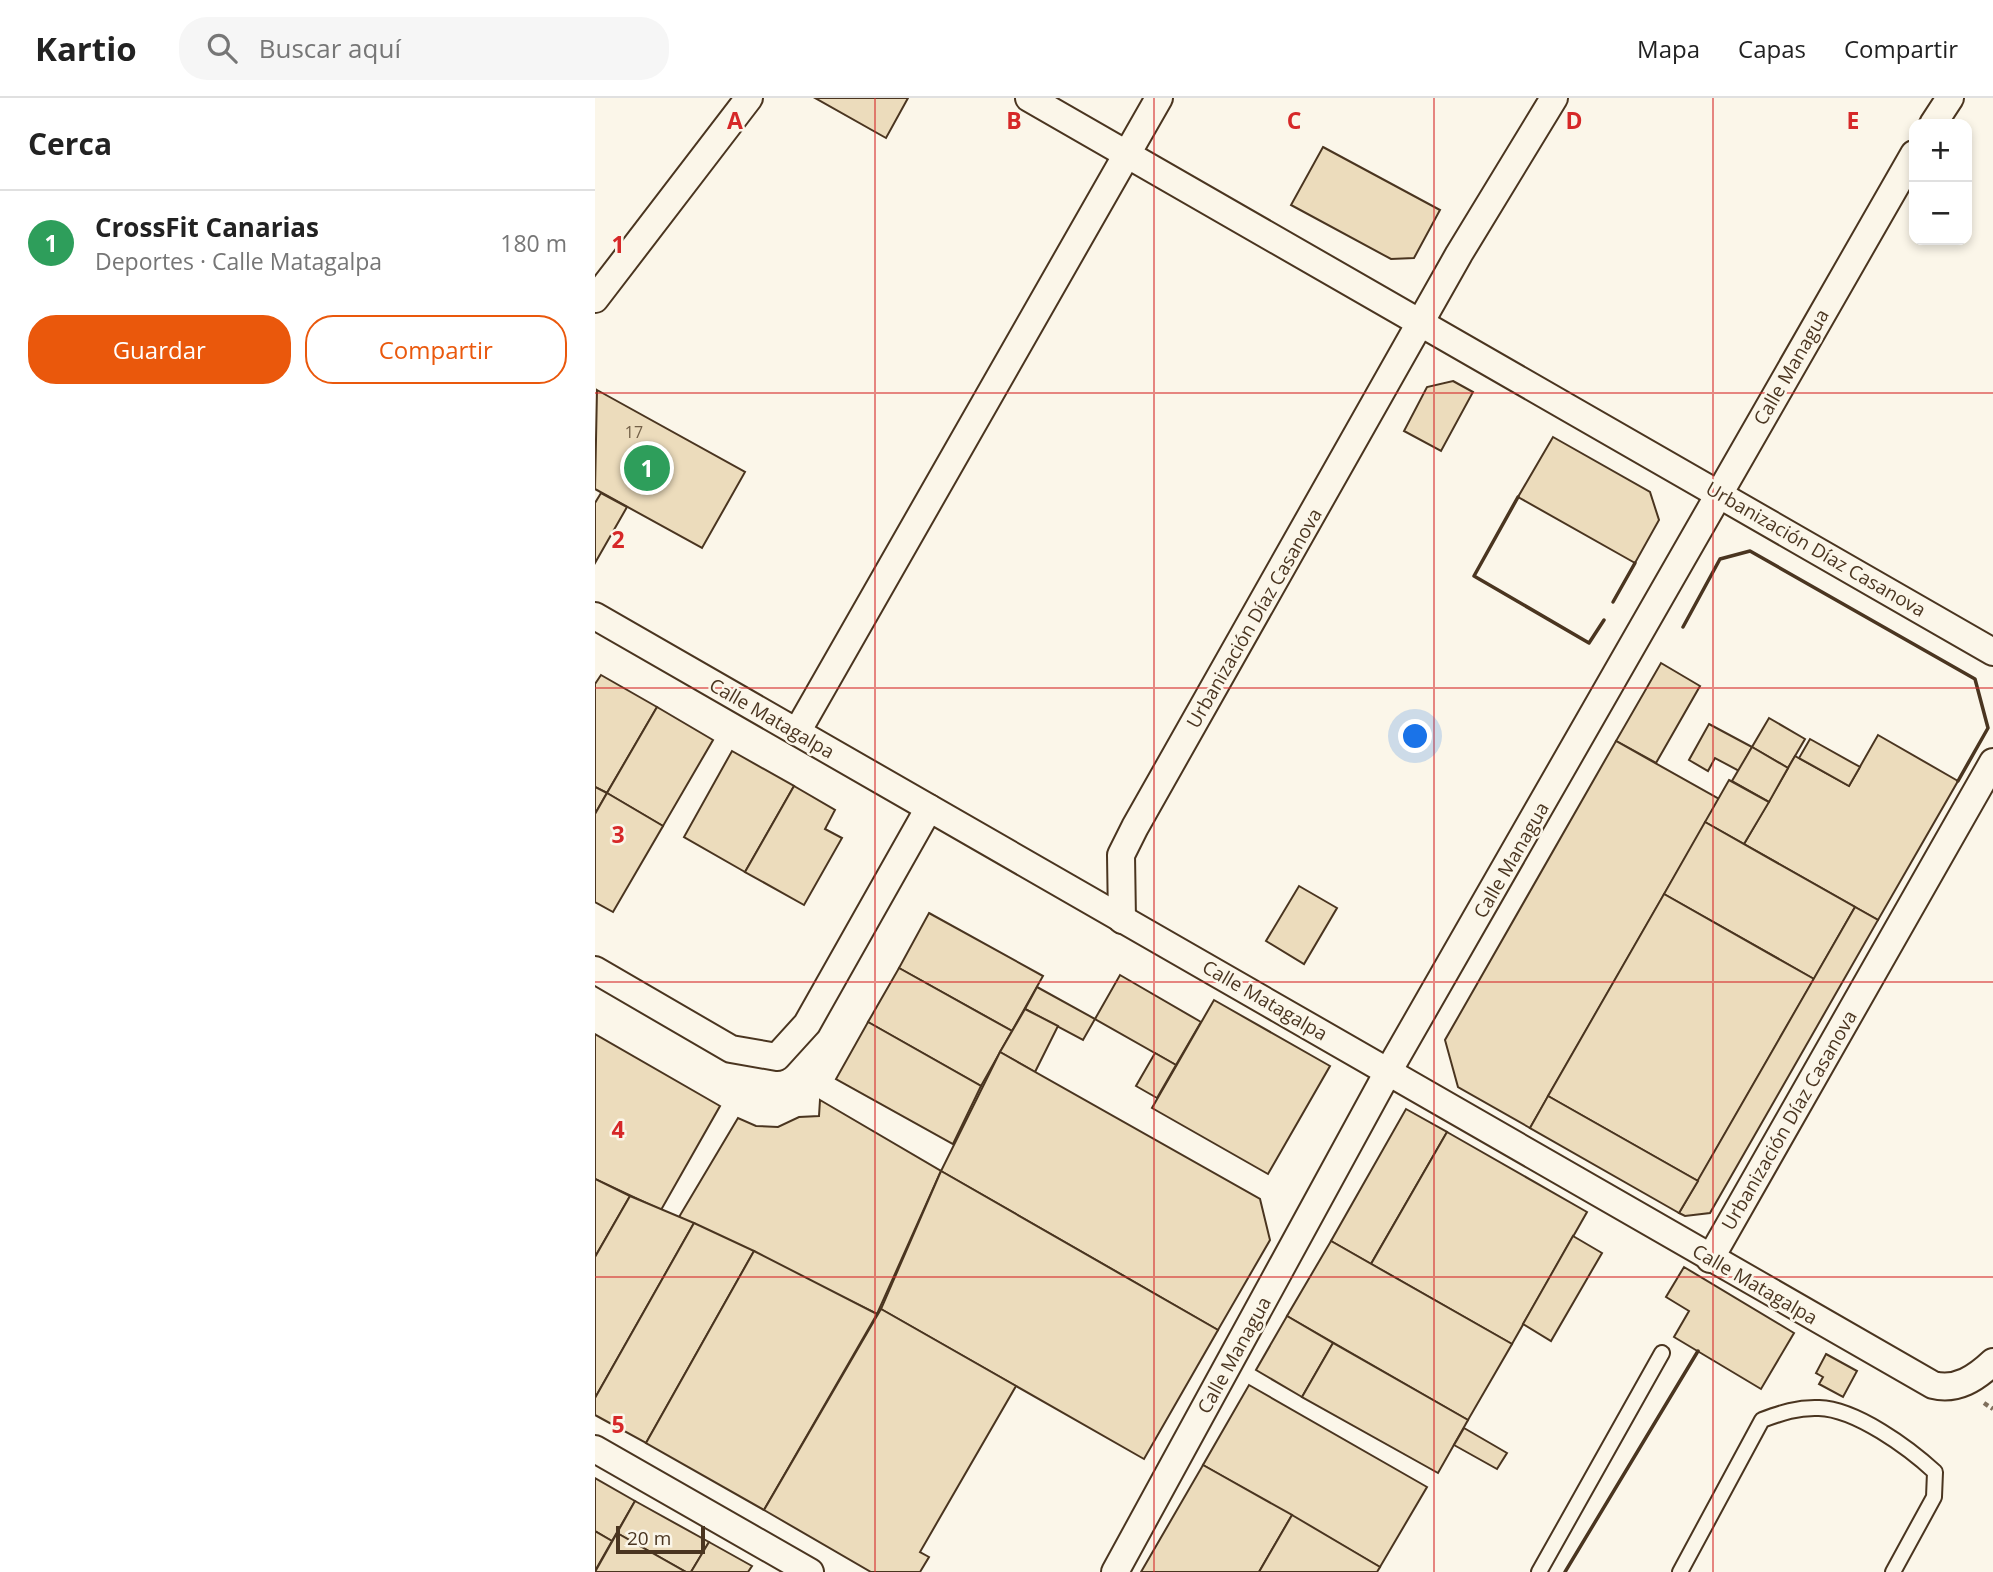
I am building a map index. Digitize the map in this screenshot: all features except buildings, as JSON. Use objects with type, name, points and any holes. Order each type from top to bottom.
[{"type":"street","points":[[595,299],[749,98]]},
{"type":"street","name":"Urbanización Díaz Casanova","points":[[1029,98],[1419,325],[1720,494],[1993,652]]},
{"type":"street","points":[[797,732],[1159,98]]},
{"type":"street","name":"Urbanización Díaz Casanova","points":[[1122,920],[1121,855],[1135,827],[1419,325],[1553,98]]},
{"type":"street","points":[[1936,119],[1950,98]]},
{"type":"street","name":"Calle Managua","points":[[1115,1572],[1389,1070],[1909,163]]},
{"type":"street","name":"Calle Matagalpa","points":[[595,616],[1933,1385],[1943,1387],[1968,1381],[1993,1362]]},
{"type":"street","name":"Urbanización Díaz Casanova","points":[[1710,1259],[1993,762]]},
{"type":"street","points":[[595,970],[731,1049],[777,1057],[807,1024],[929,808]]},
{"type":"street","points":[[595,1449],[810,1572]]},
{"type":"lane","points":[[1539,1572],[1662,1353]]},
{"type":"lane","points":[[1679,1572],[1762,1420],[1791,1409],[1822,1408],[1866,1423],[1906,1445],[1935,1472],[1934,1497],[1893,1572]]},
{"type":"wall","points":[[1518,497],[1474,576],[1589,643],[1604,620]]},
{"type":"wall","points":[[1683,627],[1720,559],[1750,551],[1975,679],[1988,728],[1958,781]]},
{"type":"wall","points":[[1613,602],[1635,563]]},
{"type":"wall","points":[[1565,1572],[1698,1351]]},
{"type":"place","name":"CrossFit Canarias","points":[[647,468]]}]
